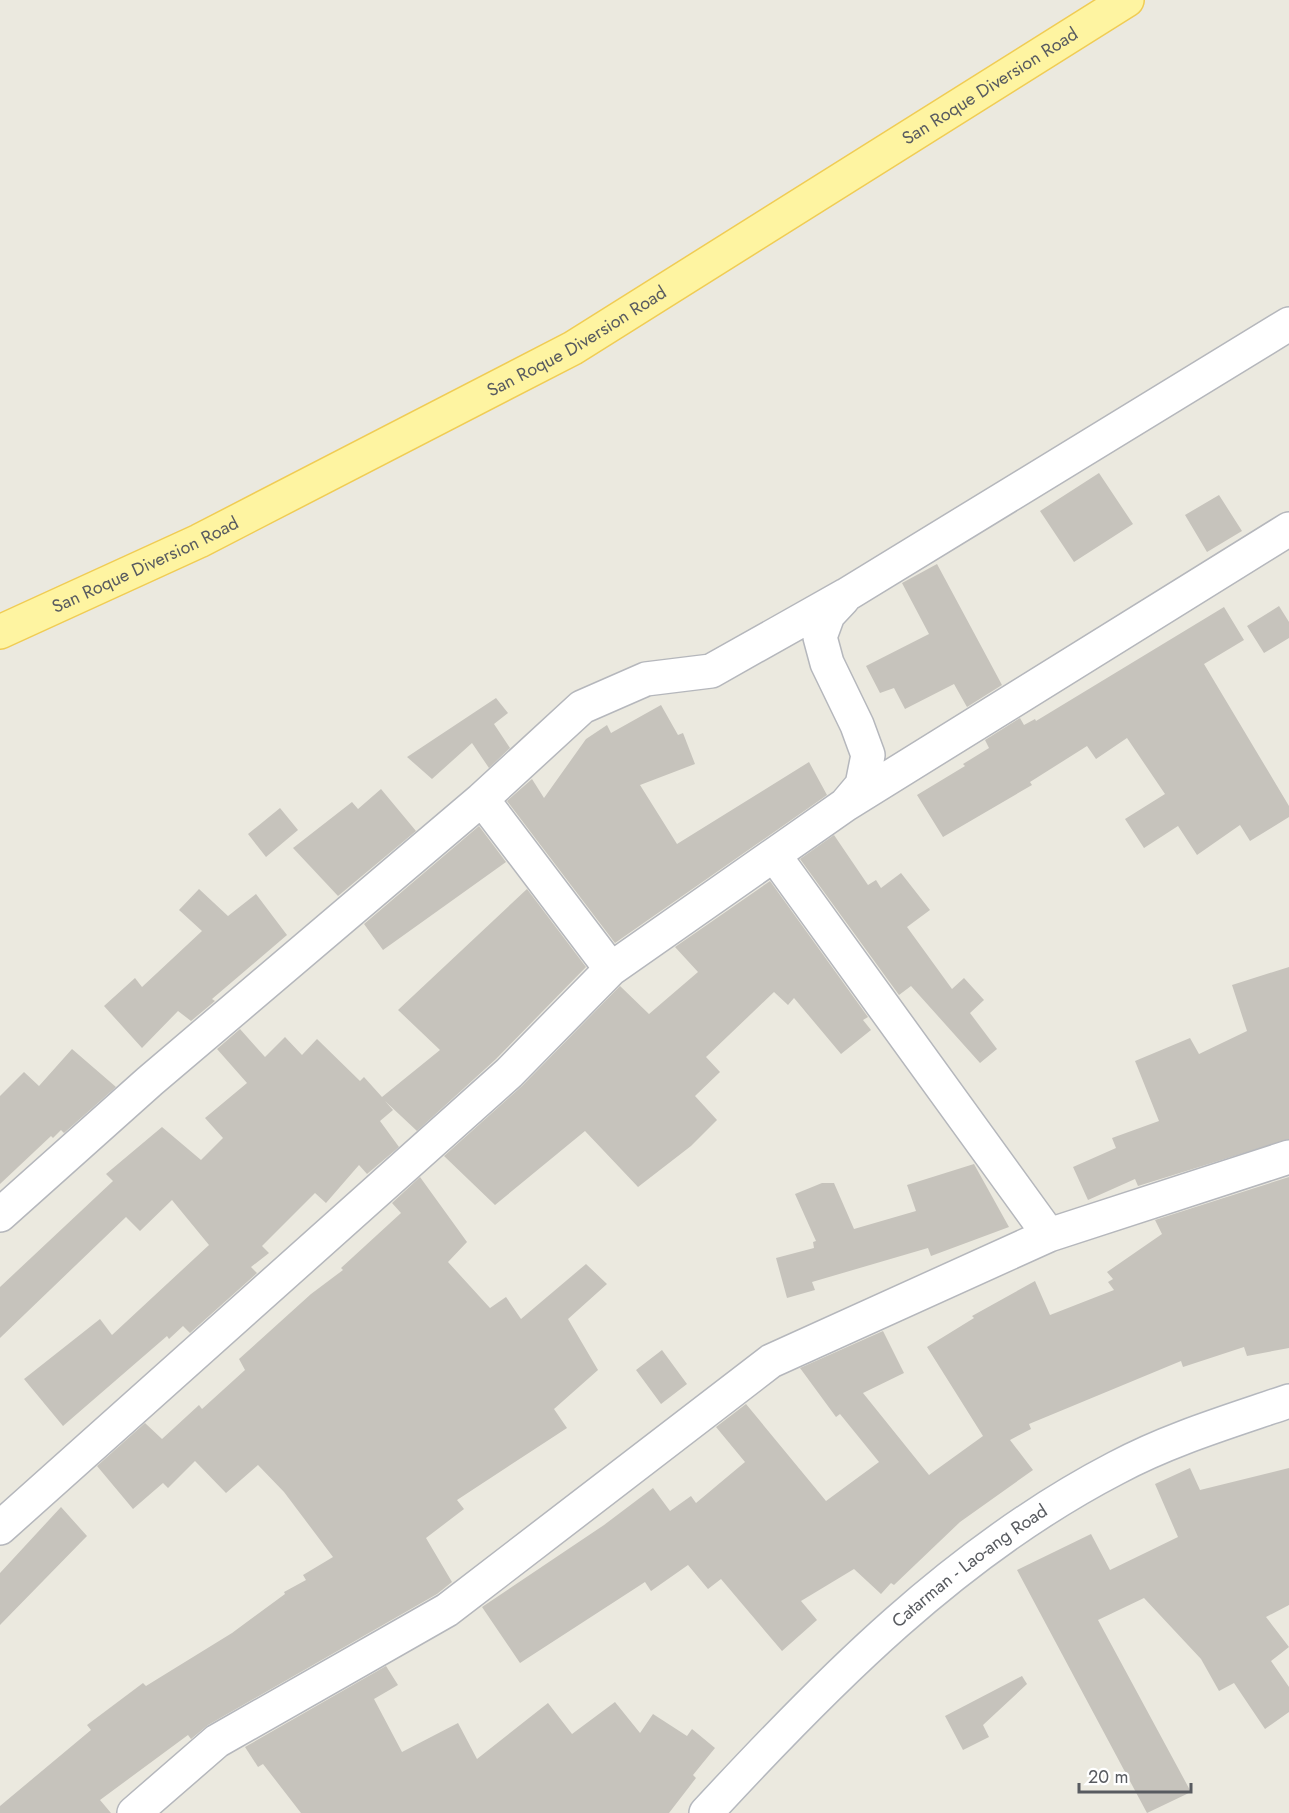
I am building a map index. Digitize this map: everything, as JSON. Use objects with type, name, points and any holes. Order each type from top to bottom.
[{"type":"main road","name":"San Roque Diversion Road","points":[[0,632],[199,541],[573,348],[1127,0]]},
{"type":"street","points":[[0,1215],[150,1081],[482,799],[582,707],[646,679],[711,671],[846,595],[1289,324]]},
{"type":"street","points":[[0,1528],[509,1073],[611,969],[845,805],[1289,529]]},
{"type":"street","points":[[845,805],[862,785],[868,755],[857,724],[827,663],[820,637],[828,615],[846,595]]},
{"type":"street","points":[[482,799],[611,969]]},
{"type":"street","points":[[774,855],[1049,1234]]},
{"type":"street","points":[[134,1813],[217,1741],[447,1610],[771,1361],[1049,1234],[1289,1157]]},
{"type":"street","name":"Catarman - Lao-ang Road","points":[[706,1813],[794,1718],[868,1648],[952,1576],[1033,1517],[1117,1467],[1208,1428],[1289,1401]]},
{"type":"building","points":[[1099,473],[1133,524],[1074,562],[1040,511]]},
{"type":"building","points":[[1219,495],[1242,531],[1207,552],[1185,515]]},
{"type":"building","points":[[937,564],[1002,685],[967,707],[954,684],[905,709],[894,688],[880,693],[866,666],[929,634],[902,583]]},
{"type":"building","points":[[1279,606],[1289,622],[1289,638],[1264,653],[1247,626]]},
{"type":"building","points":[[1224,607],[1244,640],[1204,664],[1289,806],[1289,817],[1250,841],[1240,825],[1197,855],[1178,826],[1144,848],[1125,819],[1165,794],[1127,738],[1096,759],[1087,746],[1030,782],[1032,785],[943,837],[917,795],[965,766],[963,764],[989,748],[985,740],[1020,718],[1024,725],[1035,719],[1036,721]]},
{"type":"building","points":[[496,698],[508,713],[494,724],[510,748],[489,768],[472,743],[432,779],[407,757]]},
{"type":"building","points":[[661,705],[678,735],[683,733],[695,764],[640,785],[677,844],[809,762],[827,795],[615,943],[507,801],[532,779],[544,798],[586,739],[607,725],[611,733]]},
{"type":"building","points":[[381,789],[416,831],[338,896],[293,848],[352,802],[358,809]]},
{"type":"building","points":[[280,808],[298,830],[266,857],[248,834]]},
{"type":"building","points":[[479,826],[506,862],[383,950],[364,924]]},
{"type":"building","points":[[834,835],[868,885],[876,880],[881,888],[901,873],[930,910],[907,927],[952,989],[964,978],[984,1000],[970,1013],[997,1049],[980,1063],[911,986],[899,995],[800,859]]},
{"type":"building","points":[[770,881],[868,1017],[863,1020],[871,1030],[841,1054],[794,998],[788,1005],[774,992],[706,1057],[720,1072],[695,1096],[717,1120],[691,1146],[638,1187],[585,1131],[495,1205],[444,1156],[522,1086],[620,986],[649,1014],[698,972],[675,947]]},
{"type":"building","points":[[199,889],[228,916],[256,894],[287,935],[212,999],[215,1001],[191,1021],[178,1011],[142,1048],[104,1006],[135,978],[142,987],[202,931],[179,910]]},
{"type":"building","points":[[527,889],[586,967],[496,1059],[417,1131],[385,1101],[393,1110],[380,1121],[399,1147],[367,1174],[359,1165],[326,1203],[315,1193],[262,1246],[269,1253],[251,1267],[257,1273],[190,1333],[183,1326],[169,1339],[167,1336],[63,1426],[24,1379],[100,1319],[112,1335],[209,1245],[172,1200],[140,1231],[126,1217],[0,1338],[0,1287],[113,1181],[106,1174],[162,1127],[201,1160],[223,1138],[205,1118],[247,1083],[217,1049],[240,1029],[265,1057],[285,1037],[302,1055],[317,1039],[360,1081],[364,1077],[382,1097],[440,1050],[398,1010]]},
{"type":"building","points":[[1289,967],[1289,1139],[1138,1186],[1135,1179],[1088,1200],[1073,1167],[1116,1148],[1112,1138],[1159,1121],[1135,1061],[1190,1038],[1199,1054],[1247,1031],[1232,985]]},
{"type":"building","points":[[72,1049],[116,1087],[64,1133],[61,1130],[53,1138],[51,1136],[0,1184],[0,1096],[24,1072],[39,1086]]},
{"type":"building","points":[[974,1164],[1009,1227],[931,1256],[928,1248],[812,1282],[815,1290],[787,1298],[776,1258],[814,1248],[813,1242],[816,1241],[795,1194],[822,1183],[834,1183],[854,1229],[916,1211],[907,1185]]},
{"type":"building","points":[[420,1177],[467,1242],[448,1262],[490,1308],[506,1297],[521,1319],[586,1264],[607,1284],[568,1319],[598,1370],[554,1409],[567,1428],[457,1500],[464,1509],[426,1538],[452,1582],[437,1594],[208,1725],[191,1739],[188,1735],[100,1800],[111,1813],[0,1813],[0,1806],[91,1730],[87,1725],[143,1683],[146,1686],[232,1633],[285,1594],[284,1592],[306,1580],[303,1575],[333,1557],[284,1492],[258,1465],[226,1493],[195,1461],[168,1488],[163,1483],[133,1509],[97,1466],[145,1423],[162,1439],[199,1405],[202,1409],[245,1370],[239,1359],[311,1294],[343,1270],[341,1268],[401,1213],[392,1203]]},
{"type":"building","points":[[1289,1177],[1289,1348],[1247,1356],[1244,1347],[1183,1367],[1181,1361],[1029,1424],[1031,1429],[1010,1440],[1033,1470],[960,1522],[894,1585],[891,1583],[881,1594],[854,1569],[801,1601],[817,1620],[782,1651],[721,1579],[708,1589],[688,1565],[651,1591],[645,1582],[520,1663],[482,1607],[604,1525],[653,1488],[670,1511],[691,1496],[696,1503],[745,1462],[716,1427],[746,1404],[826,1501],[879,1462],[840,1414],[836,1417],[800,1368],[883,1331],[904,1373],[863,1393],[929,1475],[983,1436],[927,1347],[974,1318],[972,1316],[1035,1281],[1050,1315],[1114,1290],[1108,1282],[1113,1279],[1107,1272],[1162,1234],[1155,1220]]},
{"type":"building","points":[[662,1350],[687,1384],[661,1404],[636,1370]]},
{"type":"building","points":[[1190,1468],[1200,1490],[1289,1468],[1289,1605],[1266,1617],[1289,1647],[1271,1661],[1289,1687],[1289,1712],[1265,1729],[1234,1683],[1219,1691],[1201,1659],[1144,1598],[1098,1620],[1191,1792],[1147,1813],[1017,1570],[1091,1534],[1110,1570],[1178,1537],[1155,1484]]},
{"type":"building","points":[[61,1507],[87,1536],[0,1625],[0,1573]]},
{"type":"building","points":[[386,1666],[398,1685],[374,1699],[402,1752],[458,1723],[477,1759],[548,1703],[572,1734],[615,1702],[640,1733],[653,1714],[687,1736],[692,1729],[715,1748],[693,1775],[696,1778],[669,1813],[301,1813],[263,1764],[258,1767],[245,1747]]},
{"type":"building","points":[[1022,1676],[1027,1684],[983,1725],[989,1737],[963,1750],[945,1716]]}]
